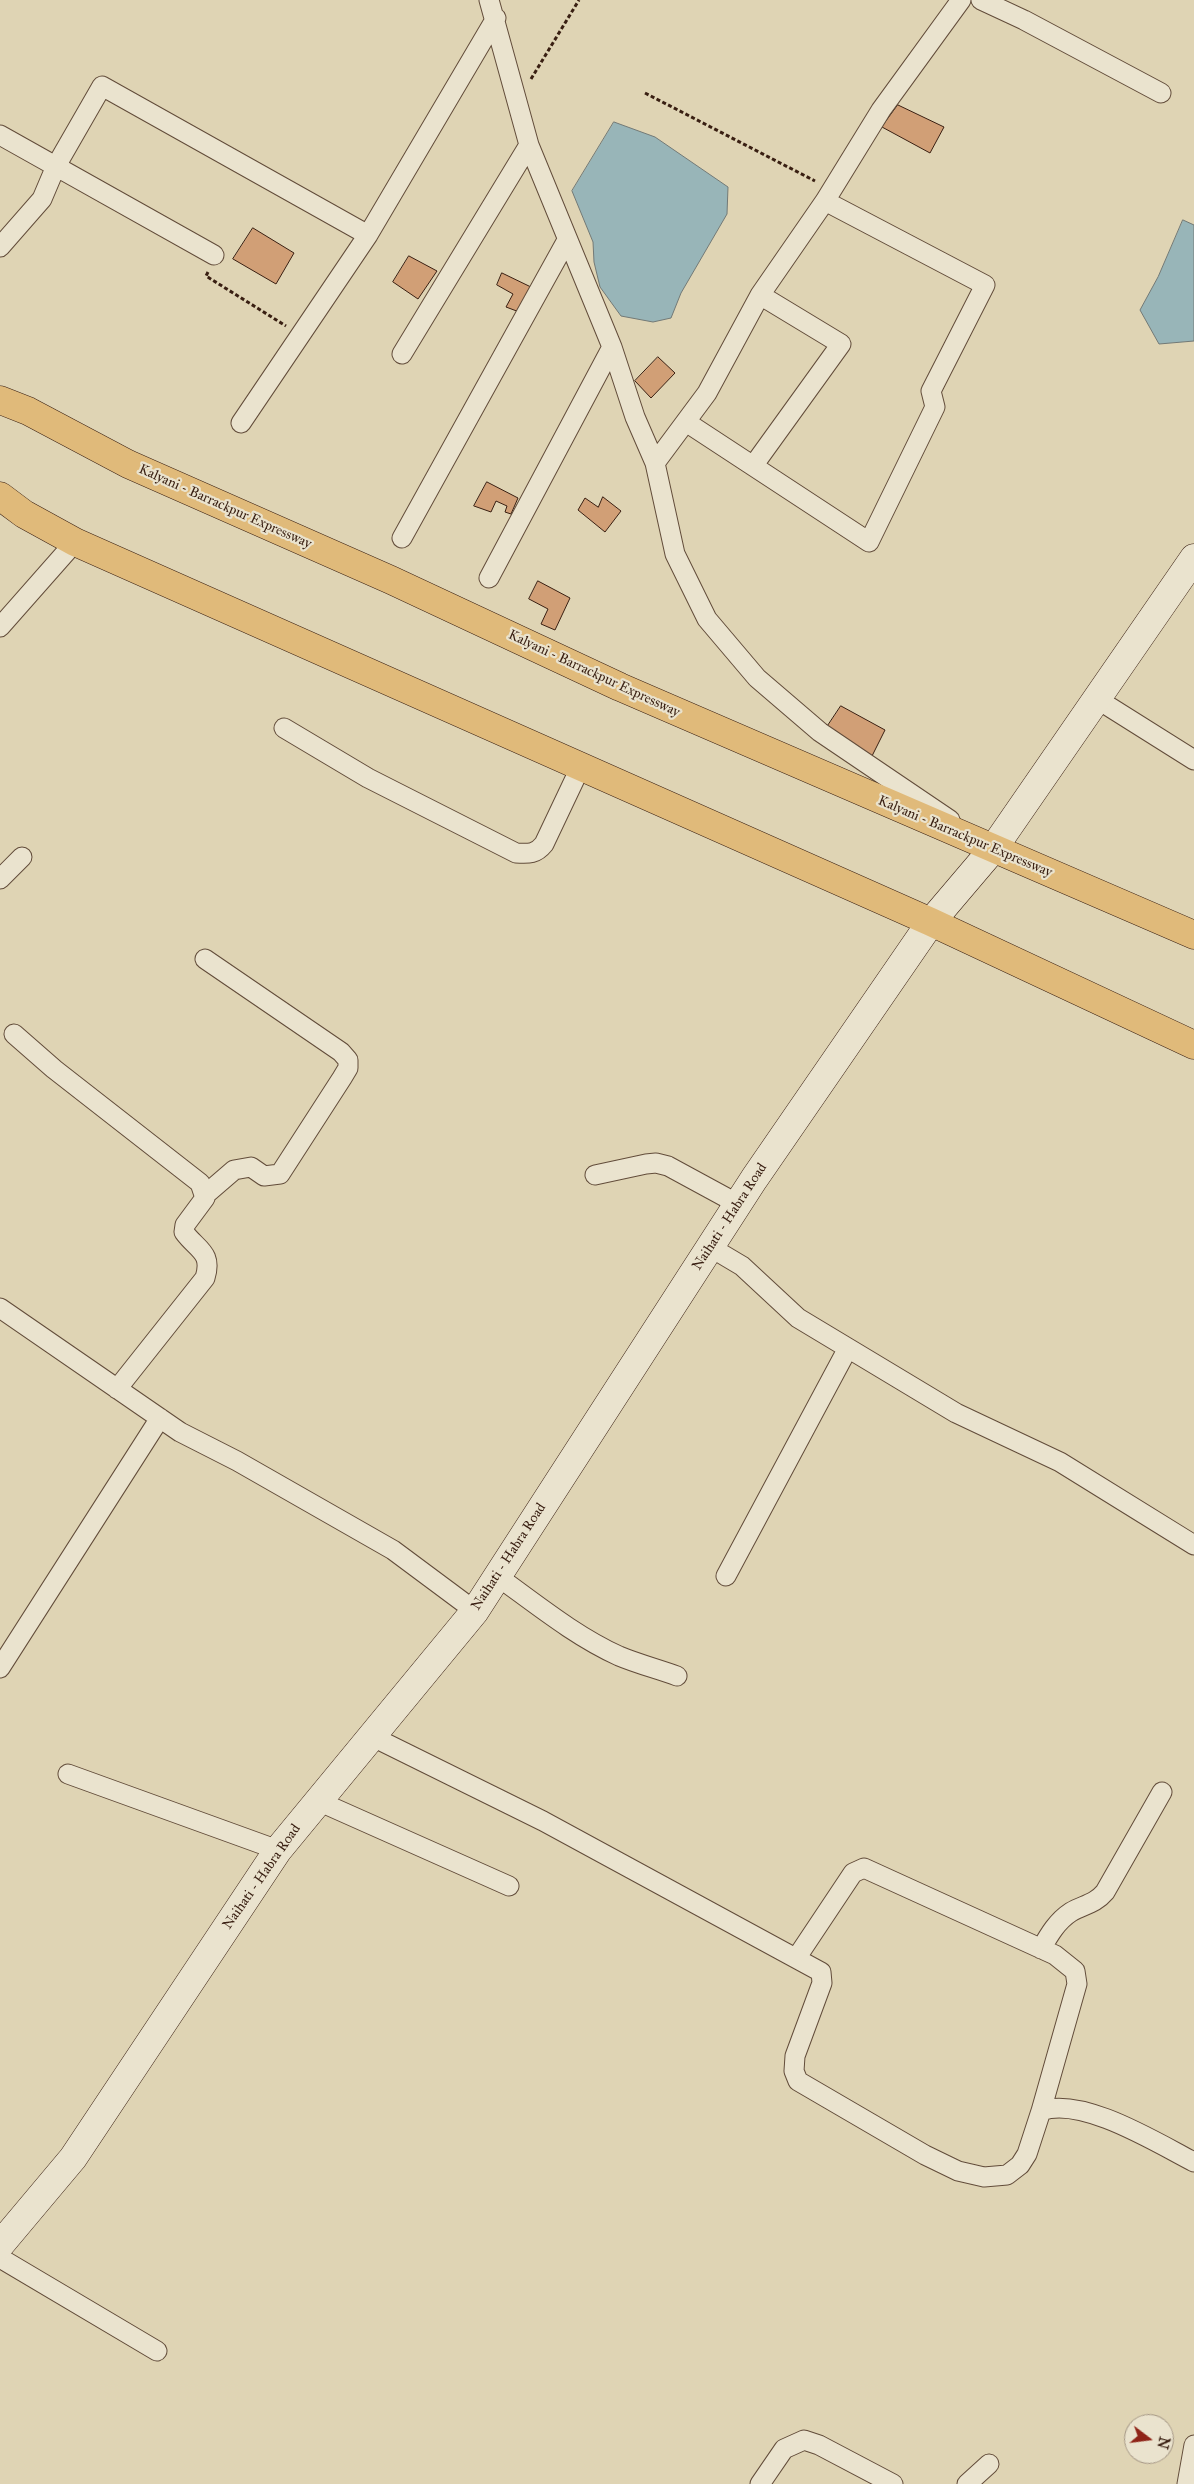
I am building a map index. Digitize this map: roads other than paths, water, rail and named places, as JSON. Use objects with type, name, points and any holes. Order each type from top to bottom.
[{"type":"highway","name":"Kalyani - Barrackpur Expressway","points":[[0,400],[28,411],[128,464],[382,576],[620,688],[1194,935]]},
{"type":"highway","points":[[0,496],[24,514],[75,542],[931,922],[1194,1045]]},
{"type":"main road","name":"Naihati - Habra Road","points":[[0,2245],[73,2158],[278,1850],[475,1611],[738,1204],[931,922],[993,849],[1194,558]]},
{"type":"street","points":[[489,0],[496,18],[506,65],[529,145],[612,347],[635,417],[656,463],[675,554],[707,619],[757,678],[820,732],[993,849]]},
{"type":"street","points":[[656,463],[707,393],[760,295],[828,195],[882,110],[961,0]]},
{"type":"street","points":[[981,0],[1024,20],[1161,93]]},
{"type":"street","points":[[241,424],[368,235],[496,18]]},
{"type":"street","points":[[1,243],[42,199],[56,166],[102,86],[368,235]]},
{"type":"street","points":[[0,135],[214,255]]},
{"type":"street","points":[[402,354],[529,145]]},
{"type":"street","points":[[686,422],[869,542],[935,407],[931,391],[985,285],[828,195]]},
{"type":"street","points":[[402,538],[567,240]]},
{"type":"street","points":[[753,466],[841,344],[760,295]]},
{"type":"street","points":[[489,578],[612,347]]},
{"type":"street","points":[[0,627],[75,542]]},
{"type":"street","points":[[1097,699],[1194,760]]},
{"type":"street","points":[[284,728],[368,778],[516,853],[529,854],[538,852],[544,844],[581,766]]},
{"type":"street","points":[[0,879],[22,858]]},
{"type":"street","points":[[117,1389],[205,1278],[209,1264],[206,1257],[184,1232],[185,1225],[202,1204],[205,1194],[234,1170],[251,1168],[264,1176],[280,1174],[348,1068],[348,1060],[341,1052],[205,959]]},
{"type":"street","points":[[14,1034],[54,1069],[200,1183],[205,1194]]},
{"type":"street","points":[[595,1175],[656,1163],[668,1166],[738,1204]]},
{"type":"street","points":[[710,1247],[742,1266],[798,1318],[956,1413],[1060,1462],[1194,1545]]},
{"type":"street","points":[[0,1308],[180,1432],[237,1461],[393,1550],[475,1611]]},
{"type":"street","points":[[726,1576],[848,1348]]},
{"type":"street","points":[[0,1668],[160,1418]]},
{"type":"street","points":[[497,1576],[595,1642],[620,1656],[677,1676]]},
{"type":"street","points":[[371,1736],[543,1821],[797,1957],[821,1972],[823,1977],[795,2056],[794,2071],[798,2081],[808,2088],[925,2156],[958,2171],[984,2177],[1007,2175],[1020,2165],[1026,2154],[1041,2110],[1077,1984],[1075,1970],[1070,1965],[1041,1949],[864,1868],[853,1873],[797,1957]]},
{"type":"street","points":[[68,1774],[278,1850]]},
{"type":"street","points":[[1041,1949],[1056,1925],[1065,1917],[1092,1904],[1105,1892],[1162,1792]]},
{"type":"street","points":[[318,1801],[509,1886]]},
{"type":"street","points":[[1041,2110],[1048,2108],[1085,2112],[1111,2120],[1194,2162]]},
{"type":"street","points":[[0,2258],[158,2351]]},
{"type":"street","points":[[760,2484],[784,2449],[804,2440],[893,2484]]},
{"type":"street","points":[[1187,2484],[1194,2445]]},
{"type":"street","points":[[968,2484],[989,2464]]},
{"type":"water","points":[[614,122],[655,137],[728,187],[727,214],[681,293],[671,318],[653,322],[621,316],[600,287],[594,262],[593,242],[572,191]]},
{"type":"water","points":[[1183,220],[1194,225],[1194,341],[1159,344],[1140,310],[1158,277]]}]
